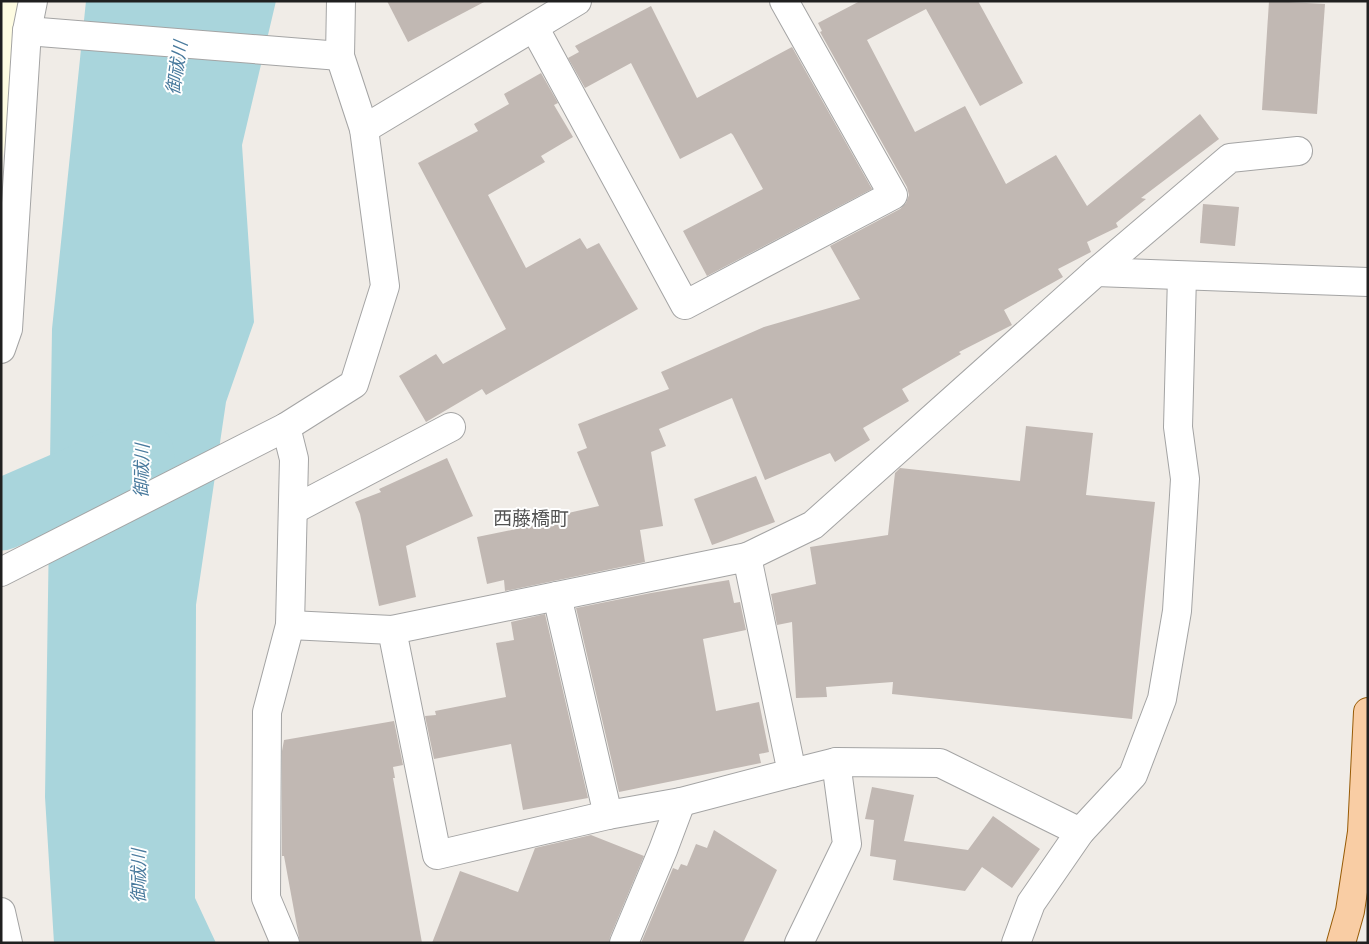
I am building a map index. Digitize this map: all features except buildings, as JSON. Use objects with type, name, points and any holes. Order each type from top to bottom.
[{"type":"main road","points":[[1341,943],[1350,911],[1362,832],[1368,712]]},
{"type":"street","points":[[1,348],[8,329],[27,31],[33,1]]},
{"type":"street","points":[[1,572],[286,427],[354,384],[385,286],[364,129],[340,56],[341,1]]},
{"type":"street","points":[[364,129],[576,1]]},
{"type":"street","points":[[534,27],[685,305],[893,195],[784,1]]},
{"type":"street","points":[[27,31],[340,56]]},
{"type":"street","points":[[290,625],[392,630],[747,558],[813,525],[1096,272],[1230,158],[1298,151]]},
{"type":"street","points":[[1096,272],[1368,282]]},
{"type":"street","points":[[1016,943],[1031,903],[1080,832],[1133,775],[1162,699],[1176,611],[1185,479],[1178,427],[1182,276]]},
{"type":"street","points":[[285,943],[266,898],[267,712],[290,625],[294,459],[286,427]]},
{"type":"street","points":[[292,510],[451,427]]},
{"type":"street","points":[[747,558],[792,773]]},
{"type":"street","points":[[557,596],[608,815]]},
{"type":"street","points":[[392,630],[437,855],[608,815],[681,802],[836,762],[940,762],[1080,832]]},
{"type":"street","points":[[799,943],[847,844],[836,762]]},
{"type":"street","points":[[624,943],[681,802]]},
{"type":"street","points":[[1,912],[8,943]]},
{"type":"shaded area","points":[[1,1],[27,1],[1,169]]},
{"type":"water","name":"御祓川","points":[[86,1],[276,1],[242,145],[254,322],[226,402],[196,605],[195,898],[216,943],[54,943],[45,797],[52,329]]},
{"type":"waterway","name":"御祓川","points":[[1,515],[139,455]]},
{"type":"district","name":"西藤橋町","points":[[531,518]]}]
